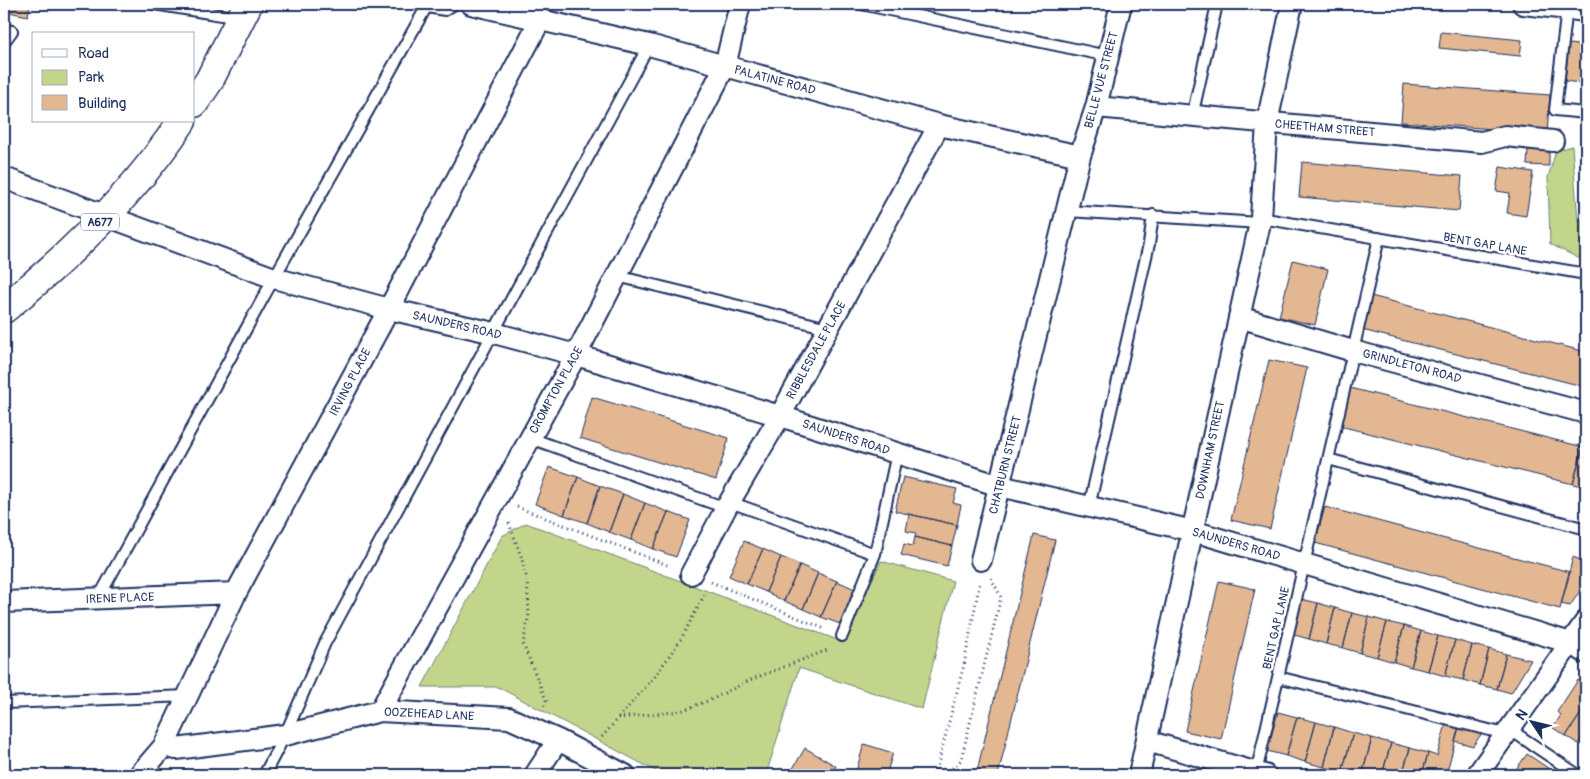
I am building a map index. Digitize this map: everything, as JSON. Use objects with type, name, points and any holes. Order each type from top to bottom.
[{"type":"highway","points":[[195,102],[209,81],[245,11]]},
{"type":"highway","name":"A677","points":[[4,309],[72,251],[107,215],[166,145],[181,122]]},
{"type":"street","name":"PALATINE ROAD","points":[[471,4],[649,45],[939,125],[1080,156]]},
{"type":"street","name":"CROMPTON PLACE","points":[[380,711],[576,355],[725,66],[740,4]]},
{"type":"street","name":"BELLE VUE STREET","points":[[1080,156],[1096,107],[1121,4]]},
{"type":"street","name":"DOWNHAM STREET","points":[[1139,775],[1261,221],[1266,124],[1292,4]]},
{"type":"street","points":[[1523,4],[1576,9]]},
{"type":"street","name":"IRVING PLACE","points":[[139,775],[164,746],[236,593],[390,309],[540,20]]},
{"type":"street","name":"CHEETHAM STREET","points":[[1096,107],[1266,124],[1482,142],[1506,136],[1553,141]]},
{"type":"street","name":"RIBBLESDALE PLACE","points":[[692,574],[728,505],[780,416],[939,125]]},
{"type":"street","name":"CHATBURN STREET","points":[[981,560],[1080,156]]},
{"type":"street","name":"SAUNDERS ROAD","points":[[4,178],[274,278],[576,355],[780,416],[1000,486],[1193,531],[1579,648]]},
{"type":"street","name":"GRINDLETON ROAD","points":[[1239,317],[1353,351],[1586,413]]},
{"type":"street","name":"IRENE PLACE","points":[[4,602],[236,593]]},
{"type":"street","points":[[1477,775],[1507,732],[1579,648],[1586,621]]},
{"type":"street","name":"OOZEHEAD LANE","points":[[164,746],[176,749],[285,735],[380,711],[509,718],[540,731],[625,775]]},
{"type":"street","points":[[534,775],[558,740]]},
{"type":"street","points":[[1147,741],[1260,774]]},
{"type":"lane","points":[[154,4],[245,11]]},
{"type":"lane","points":[[98,599],[274,278],[428,5],[445,10],[454,4]]},
{"type":"lane","points":[[861,4],[1108,56]]},
{"type":"lane","points":[[1192,116],[1217,4]]},
{"type":"lane","points":[[1576,9],[1555,110],[1586,114]]},
{"type":"lane","points":[[4,29],[12,31],[4,42]]},
{"type":"lane","points":[[264,775],[285,735],[325,643],[649,45]]},
{"type":"lane","name":"BENT GAP LANE","points":[[1067,211],[1261,221],[1379,238],[1586,274]]},
{"type":"lane","points":[[1089,508],[1149,244],[1153,215]]},
{"type":"lane","name":"BENT GAP LANE","points":[[1260,774],[1278,677],[1379,238]]},
{"type":"lane","points":[[617,276],[828,328]]},
{"type":"lane","points":[[530,438],[875,554]]},
{"type":"lane","points":[[842,636],[875,554],[897,453]]},
{"type":"lane","points":[[1328,459],[1586,529]]},
{"type":"lane","points":[[1278,677],[1507,732],[1575,774]]},
{"type":"lane","points":[[4,703],[188,696]]},
{"type":"path","points":[[497,499],[510,524],[527,579],[529,614],[522,644],[546,700],[540,731]]},
{"type":"path","points":[[935,775],[964,665],[980,582],[981,560]]},
{"type":"path","points":[[945,775],[961,760],[1000,597],[981,560]]},
{"type":"path","points":[[589,756],[618,718],[656,675],[681,639],[712,582]]},
{"type":"path","points":[[618,718],[681,711],[715,698],[750,680],[834,647],[842,636]]},
{"type":"green space","points":[[1572,146],[1578,220],[1586,220],[1586,262],[1550,244],[1548,177],[1556,151]]},
{"type":"green space","points":[[526,523],[843,642],[881,561],[953,581],[922,709],[799,668],[766,775],[663,775],[498,687],[422,687],[502,536]]},
{"type":"building","points":[[4,4],[30,4],[28,16],[4,11]]},
{"type":"building","points":[[1441,32],[1522,40],[1520,56],[1439,48]]},
{"type":"building","points":[[1569,44],[1586,46],[1586,84],[1565,81]]},
{"type":"building","points":[[1404,84],[1550,95],[1547,133],[1401,122]]},
{"type":"building","points":[[1528,150],[1549,151],[1549,166],[1527,165]]},
{"type":"building","points":[[1302,162],[1462,176],[1459,211],[1299,197]]},
{"type":"building","points":[[1500,167],[1533,172],[1526,216],[1507,213],[1510,193],[1496,191]]},
{"type":"building","points":[[1293,260],[1328,269],[1315,325],[1279,317]]},
{"type":"building","points":[[1371,296],[1586,352],[1586,387],[1362,330]]},
{"type":"building","points":[[1269,360],[1307,368],[1270,529],[1231,520]]},
{"type":"building","points":[[1350,388],[1583,447],[1573,484],[1340,426]]},
{"type":"building","points":[[592,397],[729,438],[716,480],[580,438]]},
{"type":"building","points":[[1583,447],[1586,448],[1586,487],[1573,484]]},
{"type":"building","points":[[549,467],[578,477],[564,515],[535,504]]},
{"type":"building","points":[[578,477],[600,486],[587,523],[564,515]]},
{"type":"building","points":[[903,477],[957,489],[953,503],[961,505],[957,525],[895,511]]},
{"type":"building","points":[[600,486],[623,494],[609,532],[587,523]]},
{"type":"building","points":[[623,494],[645,503],[631,540],[609,532]]},
{"type":"building","points":[[645,503],[668,512],[653,549],[631,540]]},
{"type":"building","points":[[1325,507],[1570,572],[1560,609],[1315,543]]},
{"type":"building","points":[[668,512],[690,520],[676,557],[653,549]]},
{"type":"building","points":[[909,514],[957,525],[952,546],[915,537],[916,533],[906,531]]},
{"type":"building","points":[[1034,535],[1055,540],[998,775],[976,775]]},
{"type":"building","points":[[915,537],[952,546],[947,566],[901,555],[904,544],[913,546]]},
{"type":"building","points":[[744,541],[763,549],[747,584],[729,576]]},
{"type":"building","points":[[763,549],[781,557],[766,592],[747,584]]},
{"type":"building","points":[[781,557],[800,565],[784,601],[766,592]]},
{"type":"building","points":[[1573,557],[1583,561],[1580,571],[1586,573],[1586,582],[1570,606],[1561,604]]},
{"type":"building","points":[[800,565],[818,573],[803,609],[784,601]]},
{"type":"building","points":[[818,573],[837,581],[821,617],[803,609]]},
{"type":"building","points":[[837,581],[855,589],[840,624],[821,617]]},
{"type":"building","points":[[1219,581],[1255,589],[1221,739],[1185,731]]},
{"type":"building","points":[[1301,599],[1318,603],[1309,639],[1291,634]]},
{"type":"building","points":[[1318,603],[1335,608],[1326,644],[1309,639]]},
{"type":"building","points":[[1335,608],[1352,613],[1343,648],[1326,644]]},
{"type":"building","points":[[1352,613],[1369,617],[1360,653],[1343,648]]},
{"type":"building","points":[[1369,617],[1387,622],[1377,657],[1360,653]]},
{"type":"building","points":[[1387,622],[1404,626],[1394,662],[1377,657]]},
{"type":"building","points":[[1404,626],[1421,631],[1411,667],[1394,662]]},
{"type":"building","points":[[1421,631],[1438,636],[1428,671],[1411,667]]},
{"type":"building","points":[[1438,636],[1455,640],[1445,676],[1428,671]]},
{"type":"building","points":[[1455,640],[1472,645],[1463,680],[1445,676]]},
{"type":"building","points":[[1472,645],[1489,649],[1480,685],[1463,680]]},
{"type":"building","points":[[1489,649],[1506,654],[1497,689],[1480,685]]},
{"type":"building","points":[[1506,654],[1531,660],[1511,693],[1497,689]]},
{"type":"building","points":[[1578,680],[1586,686],[1586,706],[1566,736],[1553,728],[1561,715],[1557,712]]},
{"type":"building","points":[[1586,706],[1586,732],[1578,744],[1566,736]]},
{"type":"building","points":[[1278,712],[1297,717],[1286,756],[1267,751]]},
{"type":"building","points":[[1297,717],[1316,722],[1305,762],[1286,756]]},
{"type":"building","points":[[1316,722],[1334,727],[1324,767],[1305,762]]},
{"type":"building","points":[[1446,724],[1459,727],[1446,775],[1422,775],[1428,753],[1437,756]]},
{"type":"building","points":[[1334,727],[1353,733],[1342,772],[1324,767]]},
{"type":"building","points":[[1459,727],[1482,733],[1473,746],[1455,741]]},
{"type":"building","points":[[1353,733],[1372,738],[1362,775],[1342,772]]},
{"type":"building","points":[[1372,738],[1391,743],[1382,775],[1362,775]]},
{"type":"building","points":[[1391,743],[1410,748],[1402,775],[1382,775]]},
{"type":"building","points":[[864,744],[893,753],[886,775],[855,775]]},
{"type":"building","points":[[805,748],[836,766],[830,775],[789,775]]},
{"type":"building","points":[[1410,748],[1428,753],[1422,775],[1402,775]]},
{"type":"building","points":[[1527,754],[1548,768],[1543,775],[1512,775]]}]
